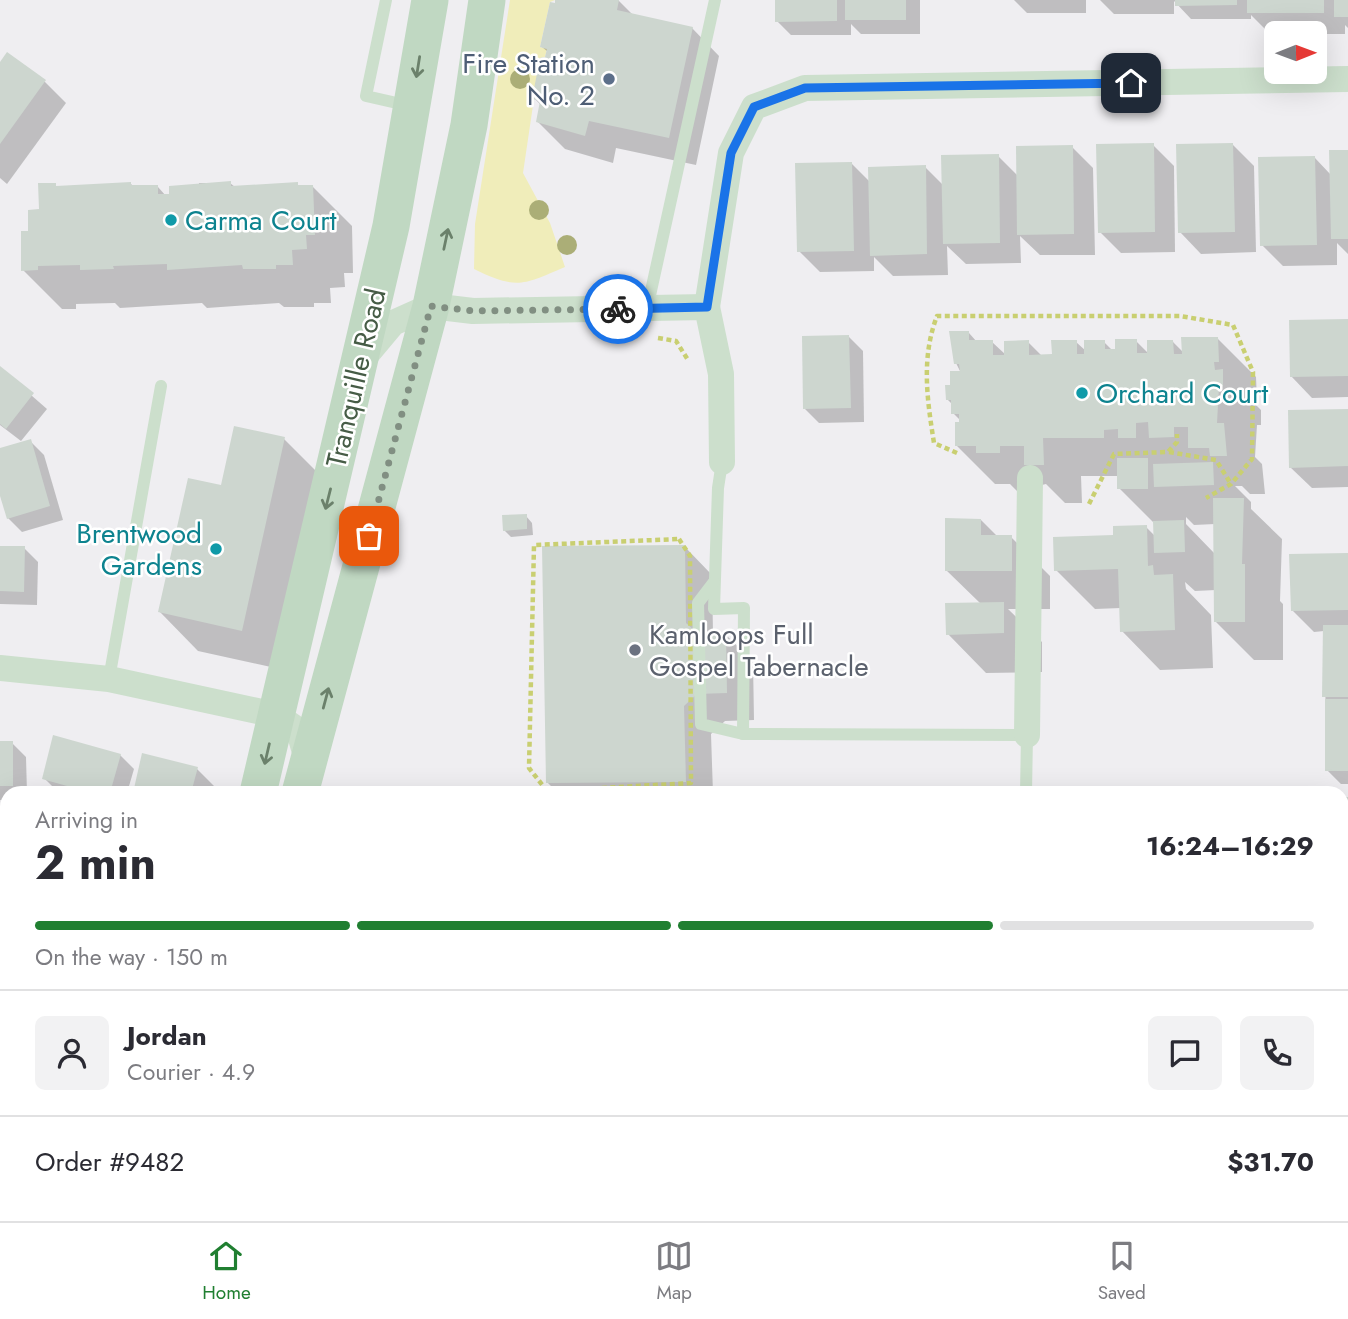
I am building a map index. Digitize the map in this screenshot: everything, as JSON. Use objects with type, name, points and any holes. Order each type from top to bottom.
[{"type":"main road","name":"Tranquille Road","points":[[260,786],[391,226],[430,0]]},
{"type":"main road","name":"Tranquille Road","points":[[304,778],[431,306],[469,125],[487,0]]},
{"type":"street","points":[[722,462],[721,374],[707,307],[731,153],[754,107],[805,88],[1348,79]]},
{"type":"street","points":[[361,361],[393,323],[431,306],[473,311],[707,307]]},
{"type":"street","points":[[1027,735],[1030,478]]},
{"type":"street","points":[[0,668],[109,679],[276,715],[299,731],[304,778]]},
{"type":"lane","points":[[386,0],[366,96],[412,106]]},
{"type":"lane","points":[[647,309],[715,0]]},
{"type":"lane","points":[[109,679],[161,386]]},
{"type":"lane","points":[[722,462],[718,488],[714,609],[744,608],[743,734]]},
{"type":"lane","points":[[714,582],[698,603],[701,723],[743,734],[1027,735],[1026,786]]},
{"type":"path","points":[[957,453],[934,443],[926,392],[927,341],[937,316],[1180,316],[1233,325],[1253,372],[1252,459],[1231,484],[1206,498]]},
{"type":"path","points":[[653,337],[676,341],[690,365]]},
{"type":"path","points":[[1168,452],[1177,442],[1177,434]]},
{"type":"path","points":[[1089,504],[1114,454],[1168,452],[1216,460],[1231,484]]},
{"type":"path","points":[[543,786],[528,768],[534,545],[679,539],[690,556],[691,783],[637,786]]},
{"type":"shaded area","points":[[510,0],[555,0],[550,2],[540,47],[547,49],[545,57],[540,58],[523,173],[550,223],[565,267],[520,283],[500,280],[474,269],[475,224]]},
{"type":"building","name":"Fire Station No. 2","points":[[555,0],[619,0],[617,10],[693,27],[669,138],[589,121],[585,136],[536,122],[540,101],[532,99],[540,58],[545,57],[547,49],[540,47],[550,2],[555,3]]},
{"type":"building","points":[[775,0],[837,0],[837,21],[775,22]]},
{"type":"building","points":[[845,0],[906,0],[906,20],[845,20]]},
{"type":"building","points":[[1175,0],[1237,0],[1237,5],[1175,6]]},
{"type":"building","points":[[1247,0],[1324,0],[1324,13],[1247,13]]},
{"type":"building","points":[[1334,0],[1348,0],[1348,17],[1334,17]]},
{"type":"building","points":[[7,52],[46,80],[0,144],[0,62]]},
{"type":"building","points":[[1154,143],[1155,232],[1098,233],[1096,144]]},
{"type":"building","points":[[1233,143],[1235,232],[1178,233],[1176,144]]},
{"type":"building","points":[[1073,145],[1074,234],[1017,235],[1016,146]]},
{"type":"building","points":[[1329,150],[1348,150],[1348,239],[1331,239]]},
{"type":"building","points":[[999,154],[1000,243],[943,244],[941,155]]},
{"type":"building","points":[[1315,156],[1317,245],[1260,246],[1258,157]]},
{"type":"building","points":[[852,162],[854,251],[797,252],[795,163]]},
{"type":"building","points":[[926,165],[927,254],[870,256],[868,167]]},
{"type":"building","name":"Carma Court","points":[[231,181],[231,186],[298,182],[298,185],[313,185],[315,235],[306,235],[307,249],[292,250],[293,265],[276,265],[276,269],[243,269],[242,265],[167,270],[167,264],[80,270],[80,265],[38,266],[38,270],[21,271],[21,231],[28,231],[28,210],[39,209],[38,183],[56,183],[56,186],[131,182],[131,185],[158,185],[158,194],[169,194],[169,186]]},
{"type":"building","points":[[1348,319],[1348,376],[1290,377],[1289,320]]},
{"type":"building","name":"Orchard Court","points":[[949,331],[969,331],[969,340],[993,340],[993,355],[1004,355],[1004,341],[1029,340],[1029,355],[1052,354],[1051,340],[1077,340],[1077,354],[1084,354],[1084,340],[1105,340],[1105,349],[1115,349],[1115,339],[1137,339],[1137,353],[1147,353],[1147,340],[1173,340],[1174,354],[1182,354],[1181,337],[1218,337],[1219,362],[1214,362],[1215,370],[1223,369],[1223,386],[1219,387],[1217,423],[1224,423],[1227,456],[1210,456],[1209,448],[1188,448],[1188,427],[1174,427],[1174,437],[1149,438],[1148,422],[1136,423],[1136,438],[1118,438],[1118,429],[1104,430],[1104,438],[1043,438],[1044,465],[1024,465],[1024,446],[1000,446],[1000,453],[976,453],[976,446],[955,446],[955,422],[959,422],[959,414],[951,414],[951,400],[946,400],[945,385],[950,385],[950,371],[960,371],[959,364],[954,364]]},
{"type":"building","points":[[849,335],[851,408],[803,409],[802,336]]},
{"type":"building","points":[[0,366],[34,393],[6,429],[0,424]]},
{"type":"building","points":[[1348,409],[1348,466],[1289,468],[1288,410]]},
{"type":"building","name":"Brentwood Gardens","points":[[234,426],[285,437],[242,631],[158,612],[188,478],[221,485]]},
{"type":"building","points":[[31,439],[50,506],[7,519],[0,496],[0,448]]},
{"type":"building","points":[[1117,458],[1148,458],[1148,489],[1117,489]]},
{"type":"building","points":[[1213,462],[1214,485],[1154,487],[1153,464]]},
{"type":"building","points":[[1213,498],[1244,498],[1242,564],[1245,564],[1245,622],[1214,622]]},
{"type":"building","points":[[527,514],[527,529],[503,531],[502,515]]},
{"type":"building","points":[[945,518],[981,519],[981,535],[1012,535],[1012,571],[945,571]]},
{"type":"building","points":[[1184,520],[1185,552],[1154,553],[1153,521]]},
{"type":"building","points":[[1147,525],[1148,566],[1153,565],[1154,575],[1173,574],[1175,630],[1120,632],[1118,569],[1054,571],[1053,537],[1113,535],[1113,526]]},
{"type":"building","name":"Kamloops Full Gospel Tabernacle","points":[[685,545],[686,623],[696,632],[726,632],[727,693],[697,694],[684,706],[686,782],[546,783],[542,546]]},
{"type":"building","points":[[0,546],[25,546],[24,592],[0,591]]},
{"type":"building","points":[[1348,553],[1348,610],[1291,611],[1289,554]]},
{"type":"building","points":[[1004,602],[1004,633],[946,635],[945,603]]},
{"type":"building","points":[[1323,625],[1348,625],[1348,697],[1322,697]]},
{"type":"building","points":[[1325,699],[1348,699],[1348,771],[1325,771]]},
{"type":"building","points":[[53,735],[121,754],[112,786],[67,786],[42,779]]},
{"type":"building","points":[[0,741],[13,741],[13,786],[0,786]]},
{"type":"building","points":[[142,753],[198,767],[193,786],[135,786]]},
{"type":"way so far","points":[[369,536],[431,306],[473,311],[618,309]]},
{"type":"place","name":"Fire Station No. 2","points":[[609,79]]},
{"type":"place","name":"Carma Court","points":[[171,220]]},
{"type":"place","name":"Orchard Court","points":[[1082,393]]},
{"type":"place","name":"Brentwood Gardens","points":[[216,549]]},
{"type":"place","name":"Kamloops Full Gospel Tabernacle","points":[[635,650]]},
{"type":"route","points":[[618,309],[707,307],[731,153],[754,107],[805,88],[1131,83]]}]
